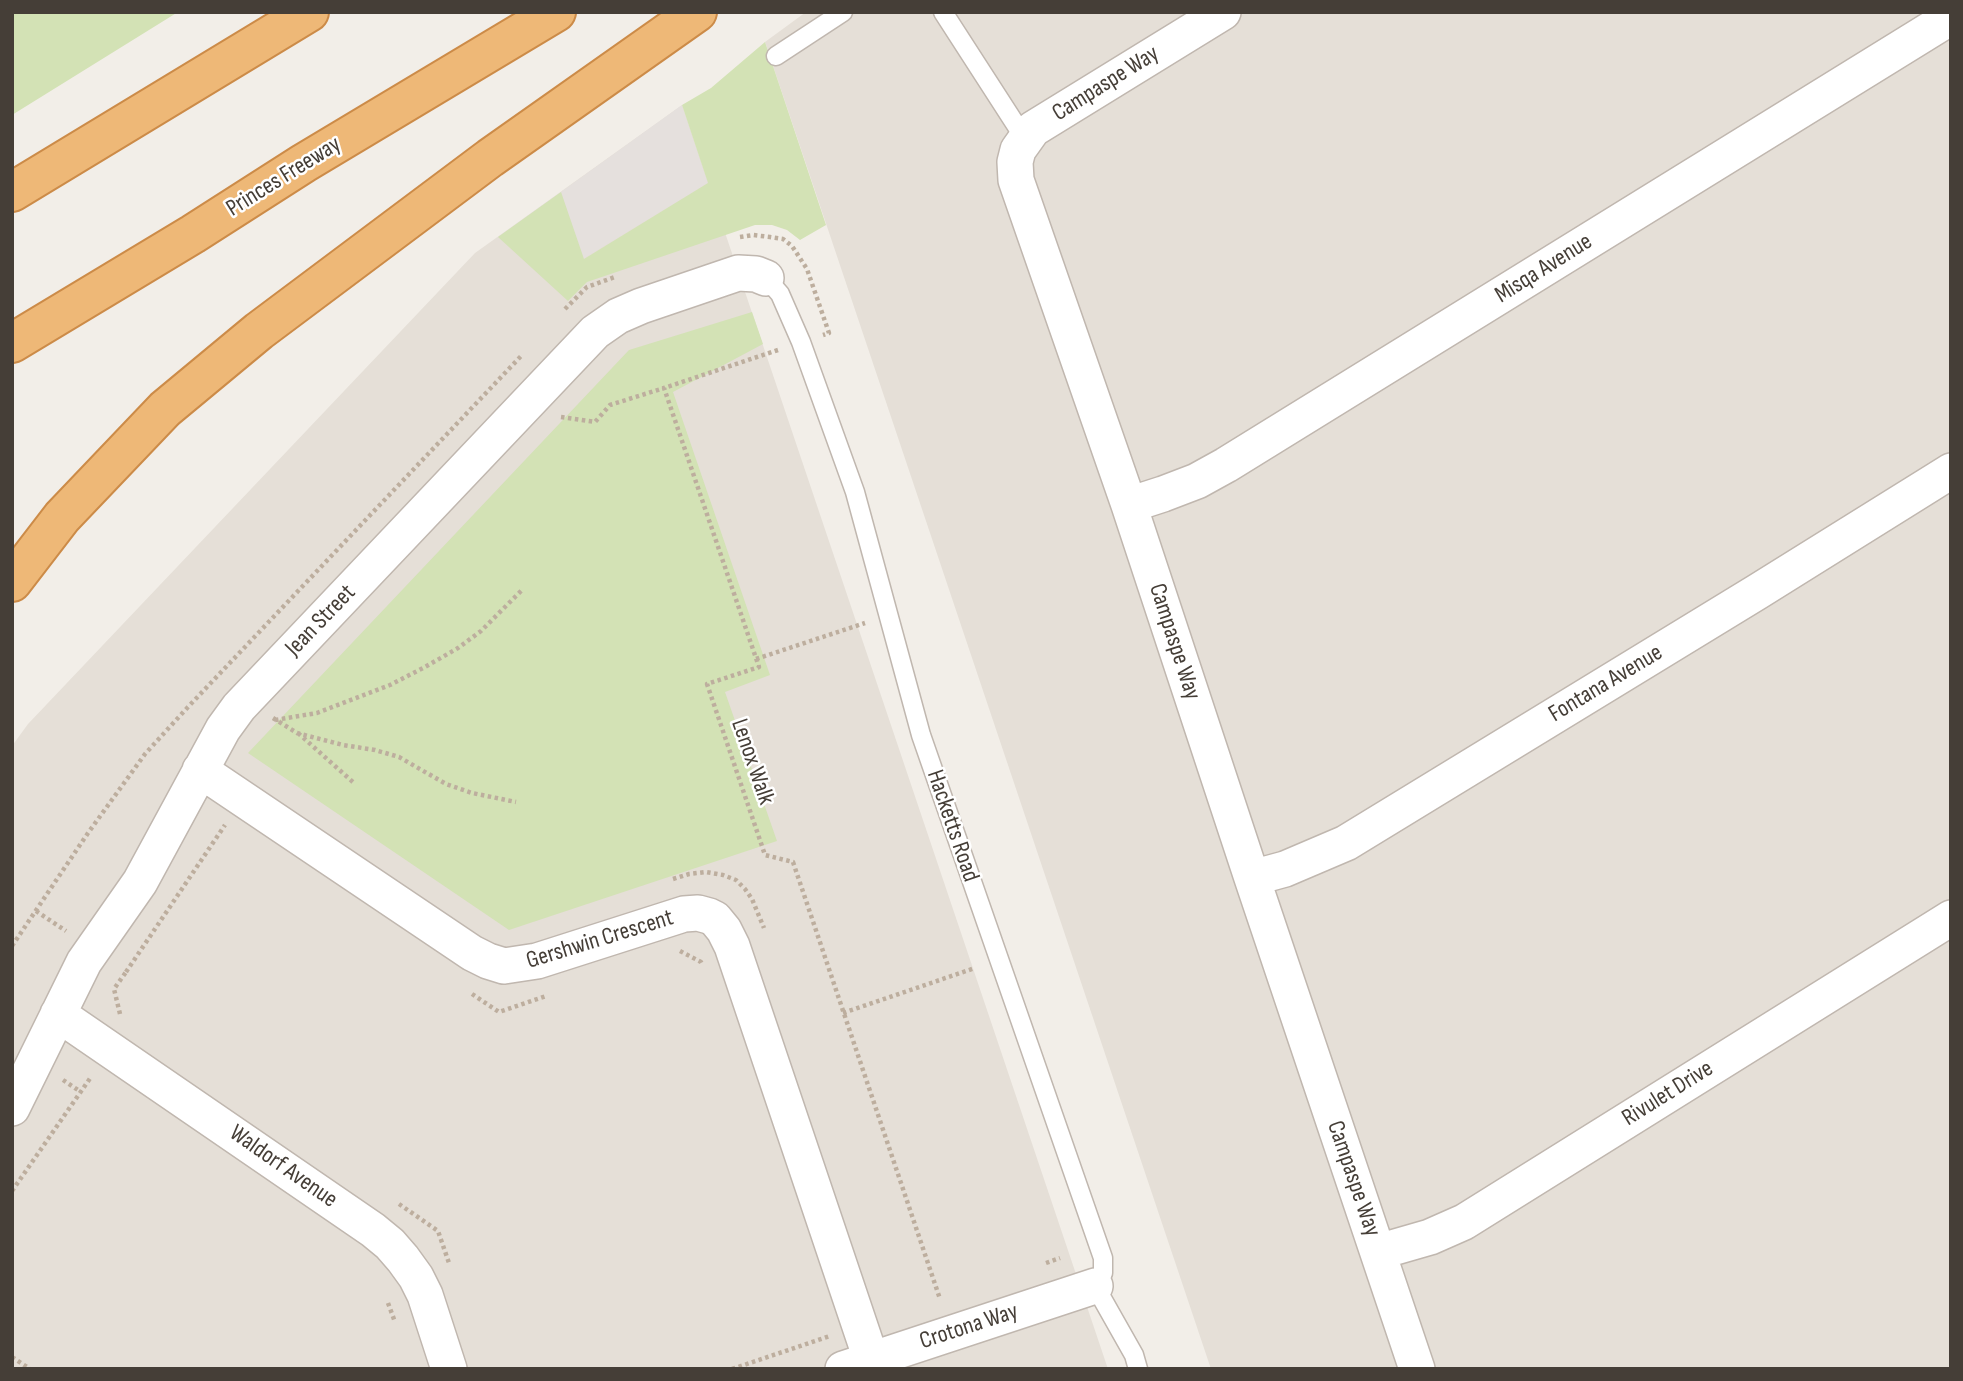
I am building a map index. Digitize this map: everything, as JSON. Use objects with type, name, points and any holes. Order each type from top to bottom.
[{"type":"highway","points":[[12,192],[309,12]]},
{"type":"highway","name":"Princes Freeway","points":[[12,343],[556,12]]},
{"type":"highway","points":[[12,582],[62,517],[165,409],[258,331],[490,158],[697,12]]},
{"type":"street","name":"Campaspe Way","points":[[1223,12],[1033,129],[1018,150],[1015,163],[1016,180],[1129,505],[1417,1369]]},
{"type":"street","name":"Misqa Avenue","points":[[1129,505],[1186,485],[1226,465],[1951,17]]},
{"type":"street","name":"Jean Street","points":[[12,1108],[84,962],[140,882],[223,729],[250,696],[595,332],[618,316],[641,306],[738,274],[756,274],[766,278]]},
{"type":"street","name":"Fontana Avenue","points":[[1252,878],[1285,869],[1346,842],[1951,471]]},
{"type":"street","name":"Gershwin Crescent","points":[[200,770],[472,953],[504,966],[537,961],[684,914],[698,913],[715,919],[732,946],[859,1326],[857,1364]]},
{"type":"street","name":"Rivulet Drive","points":[[1378,1252],[1430,1237],[1464,1222],[1951,918]]},
{"type":"street","name":"Waldorf Avenue","points":[[58,1014],[390,1244],[404,1258],[420,1286],[449,1369]]},
{"type":"street","name":"Crotona Way","points":[[857,1364],[1095,1286]]},
{"type":"lane","points":[[776,56],[843,12]]},
{"type":"lane","points":[[943,12],[1025,139]]},
{"type":"lane","name":"Hacketts Road","points":[[766,278],[780,294],[801,342],[855,492],[921,735],[1102,1258],[1103,1273],[1095,1286]]},
{"type":"lane","points":[[1095,1286],[1134,1355],[1138,1369]]},
{"type":"path","points":[[570,407],[561,417],[596,422],[610,405],[801,342]]},
{"type":"path","points":[[664,388],[756,659],[888,615]]},
{"type":"path","points":[[275,720],[317,713],[390,685],[425,667],[481,631],[522,590]]},
{"type":"path","name":"Lenox Walk","points":[[756,659],[759,667],[707,684],[765,855],[793,862],[940,1299],[929,1303]]},
{"type":"path","points":[[250,696],[275,720],[297,733],[354,783]]},
{"type":"path","points":[[268,728],[284,710]]},
{"type":"path","points":[[297,733],[387,754],[446,784],[472,793],[516,802]]},
{"type":"path","points":[[126,972],[242,798]]},
{"type":"path","points":[[663,882],[706,872],[736,880],[752,899],[766,936]]},
{"type":"path","points":[[680,951],[701,962],[705,975]]},
{"type":"path","points":[[843,1013],[998,960]]},
{"type":"path","points":[[465,989],[499,1012],[550,995]]},
{"type":"path","points":[[90,1078],[101,1086]]},
{"type":"path","points":[[387,1299],[399,1334]]},
{"type":"path","points":[[732,1369],[859,1326]]},
{"type":"path","points":[[12,1357],[30,1369]]},
{"type":"shaded area","points":[[806,12],[1951,12],[1951,1369],[1211,1369],[765,42]]},
{"type":"shaded area","points":[[682,105],[1108,1369],[12,1369],[12,746],[28,724],[475,253]]},
{"type":"shaded area","points":[[682,105],[708,183],[583,259],[561,192]]},
{"type":"green space","points":[[12,12],[178,12],[12,115]]},
{"type":"green space","points":[[765,42],[826,225],[800,240],[787,230],[772,225],[755,225],[587,282],[568,301],[498,237],[561,192],[584,259],[708,183],[682,105],[711,88]]},
{"type":"green space","points":[[752,312],[763,344],[673,392],[770,675],[725,692],[777,841],[509,930],[248,753],[629,350]]}]
